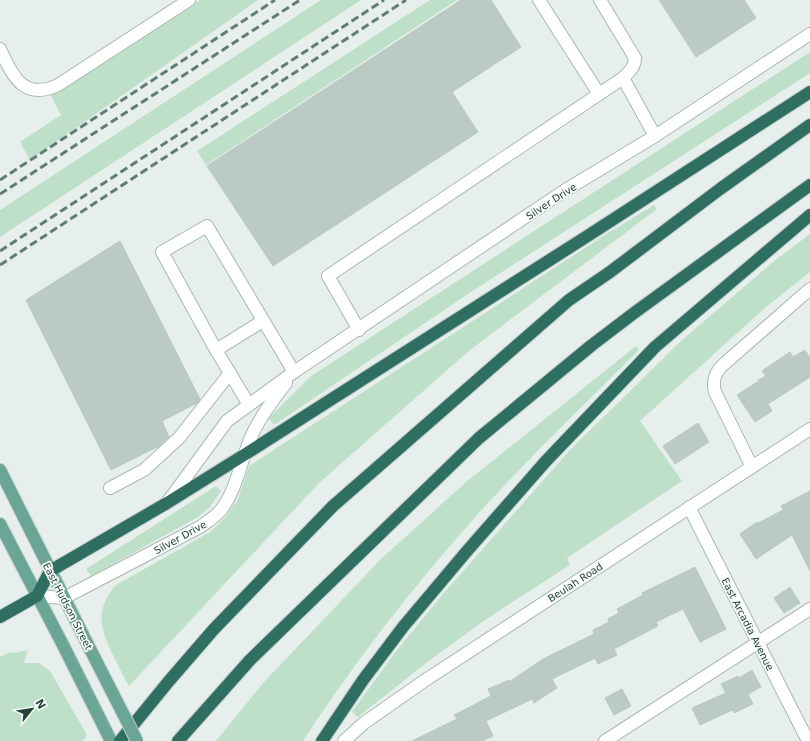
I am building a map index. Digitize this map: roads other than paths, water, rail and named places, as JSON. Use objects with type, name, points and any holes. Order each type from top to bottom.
[{"type":"highway","points":[[0,617],[37,596],[50,571],[167,503],[244,455],[810,92]]},
{"type":"highway","points":[[120,741],[168,681],[214,630],[333,506],[569,300],[610,272],[720,189],[810,125]]},
{"type":"highway","points":[[178,741],[250,660],[479,438],[628,317],[810,185]]},
{"type":"highway","points":[[322,741],[363,680],[403,627],[546,461],[655,347],[810,214]]},
{"type":"main road","name":"East Hudson Street","points":[[0,470],[137,741]]},
{"type":"main road","points":[[0,524],[111,741]]},
{"type":"street","points":[[0,49],[12,74],[20,83],[28,88],[38,91],[48,90],[189,0]]},
{"type":"street","points":[[539,0],[599,94]]},
{"type":"street","points":[[359,330],[328,276],[623,78],[633,67],[635,58],[600,0]]},
{"type":"street","name":"Silver Drive","points":[[167,503],[226,421],[294,372],[359,330],[564,191],[655,136],[810,34]]},
{"type":"street","points":[[623,78],[655,136]]},
{"type":"street","points":[[249,405],[216,350],[162,252],[207,226],[294,372]]},
{"type":"street","points":[[752,467],[714,392],[714,380],[719,368],[810,290]]},
{"type":"street","points":[[216,350],[263,321]]},
{"type":"street","name":"Silver Drive","points":[[64,598],[211,520],[221,510],[228,499],[252,435],[264,413],[294,372]]},
{"type":"street","points":[[110,488],[144,470],[179,438],[230,373]]},
{"type":"street","name":"Beulah Road","points":[[344,741],[364,723],[424,681],[689,507],[810,430]]},
{"type":"street","name":"East Arcadia Avenue","points":[[689,507],[808,741]]},
{"type":"street","points":[[37,596],[64,598]]},
{"type":"street","points":[[605,741],[810,609]]},
{"type":"railway","points":[[0,180],[275,0]]},
{"type":"railway","points":[[0,194],[300,0]]},
{"type":"railway","points":[[0,251],[384,0]]},
{"type":"railway","points":[[0,265],[406,0]]}]
